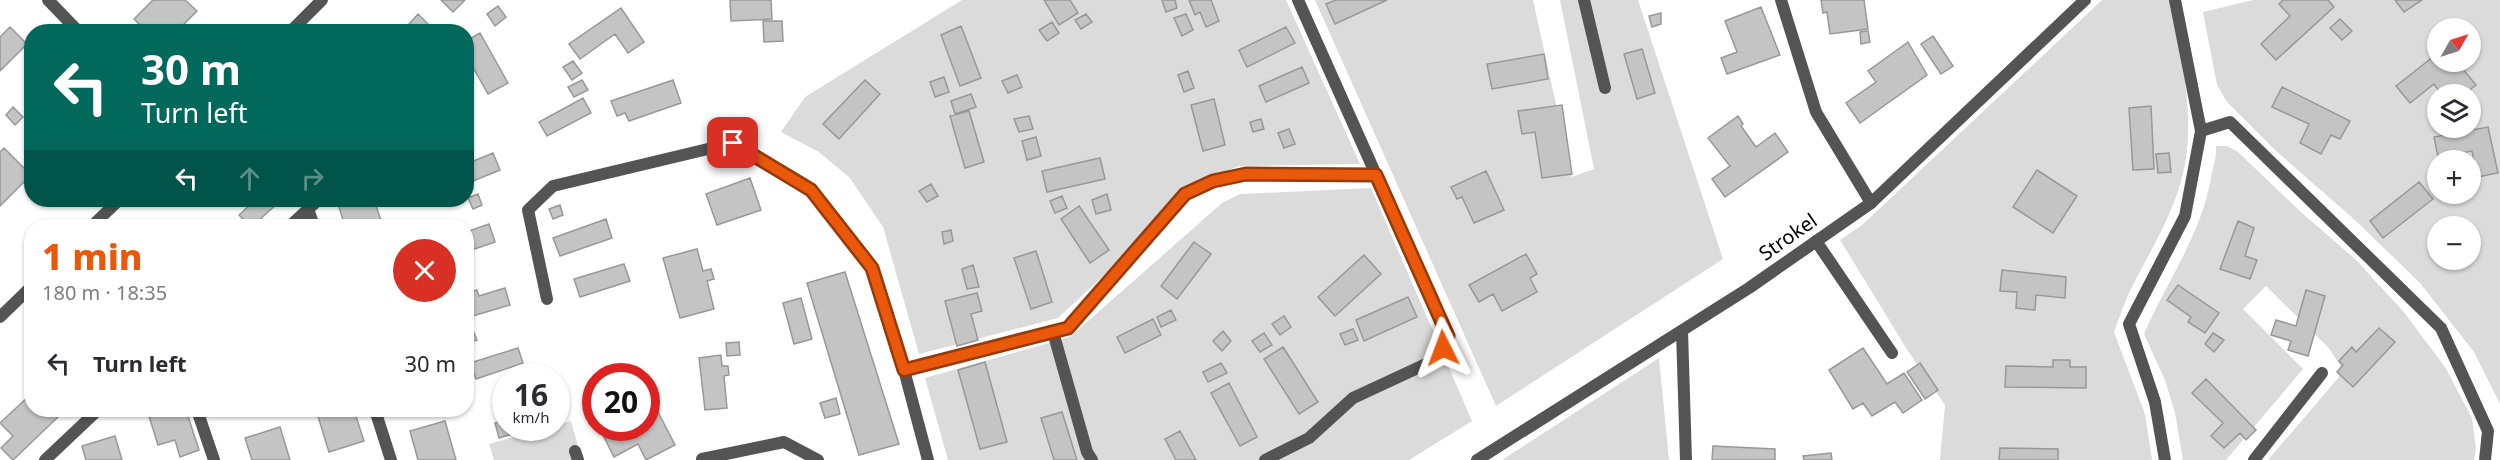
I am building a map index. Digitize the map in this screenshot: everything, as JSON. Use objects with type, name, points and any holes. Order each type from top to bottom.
[{"type":"street","points":[[48,0],[71,24]]},
{"type":"street","points":[[298,24],[322,0]]},
{"type":"street","points":[[1266,460],[1309,438],[1353,398],[1437,359],[1448,336],[1298,0]]},
{"type":"street","points":[[1584,0],[1605,88]]},
{"type":"street","points":[[1781,0],[1815,112],[1871,203]]},
{"type":"street","name":"Strokel","points":[[1477,460],[1682,331],[1871,203],[2085,0]]},
{"type":"street","points":[[2165,460],[2155,402],[2129,324],[2185,216],[2201,131],[2175,0]]},
{"type":"street","points":[[2201,131],[2230,122],[2441,328],[2488,431],[2484,460]]},
{"type":"street","points":[[547,299],[528,210],[553,186],[733,143],[811,190],[872,268],[904,370],[924,459]]},
{"type":"street","points":[[904,370],[1068,328],[1185,194],[1213,181],[1246,174],[1376,175]]},
{"type":"street","points":[[99,219],[112,207]]},
{"type":"street","points":[[297,219],[308,209],[312,219]]},
{"type":"street","points":[[1816,241],[1892,353]]},
{"type":"street","points":[[0,317],[24,294]]},
{"type":"street","points":[[1682,331],[1686,460]]},
{"type":"street","points":[[1053,332],[1087,452],[1092,460]]},
{"type":"street","points":[[2254,460],[2322,374]]},
{"type":"street","points":[[45,460],[91,417]]},
{"type":"street","points":[[199,417],[214,460]]},
{"type":"street","points":[[377,417],[392,460]]},
{"type":"street","points":[[702,459],[784,442],[818,460]]},
{"type":"shaded area","points":[[962,0],[1286,0],[1360,164],[1239,166],[1208,178],[1058,318],[919,354],[883,227],[850,178],[819,152],[781,132],[805,97]]},
{"type":"shaded area","points":[[1315,0],[1533,0],[1572,177],[1594,169],[1560,0],[1638,0],[1723,259],[1496,406]]},
{"type":"shaded area","points":[[2102,0],[2171,0],[2186,90],[2188,136],[2181,181],[2171,210],[2129,293],[2114,332],[2145,414],[2152,460],[1940,460],[1945,405],[1908,351],[1840,240],[1862,225]]},
{"type":"shaded area","points":[[2253,0],[2500,0],[2500,404],[2474,352],[2420,283],[2356,221],[2275,150],[2227,102],[2217,85],[2203,12]]},
{"type":"shaded area","points":[[2216,146],[2227,146],[2238,152],[2302,213],[2355,259],[2403,311],[2445,367],[2472,418],[2476,449],[2474,460],[2268,460],[2339,377],[2341,367],[2329,348],[2266,286],[2243,309],[2303,369],[2226,460],[2183,460],[2175,413],[2165,380],[2144,334],[2200,219],[2211,178]]},
{"type":"shaded area","points":[[1371,188],[1472,421],[1409,460],[948,460],[925,378],[1070,337],[1222,203],[1240,194]]},
{"type":"shaded area","points":[[1659,358],[1669,460],[1502,460]]},
{"type":"shaded area","points":[[570,421],[582,460],[494,460],[489,444],[500,441],[570,441]]},
{"type":"building","points":[[153,0],[185,0],[197,11],[184,24],[139,24],[134,19]]},
{"type":"building","points":[[441,0],[465,0],[453,12]]},
{"type":"building","points":[[730,0],[771,0],[772,19],[731,21]]},
{"type":"building","points":[[1044,0],[1070,0],[1078,13],[1059,25]]},
{"type":"building","points":[[1162,0],[1175,0],[1177,8],[1166,12]]},
{"type":"building","points":[[1189,0],[1211,0],[1219,21],[1206,27],[1200,12],[1195,15]]},
{"type":"building","points":[[1336,0],[1387,0],[1335,24],[1326,4]]},
{"type":"building","points":[[1821,0],[1864,0],[1868,29],[1830,34],[1827,12],[1823,13]]},
{"type":"building","points":[[2283,0],[2328,0],[2334,7],[2276,60],[2261,44],[2290,16],[2279,4]]},
{"type":"building","points":[[2395,0],[2422,0],[2404,12]]},
{"type":"building","points":[[498,6],[506,17],[495,26],[487,14]]},
{"type":"building","points":[[1761,7],[1780,55],[1727,74],[1721,58],[1737,52],[1725,21]]},
{"type":"building","points":[[621,8],[644,42],[628,53],[615,34],[580,59],[569,44]]},
{"type":"building","points":[[1661,13],[1661,24],[1652,27],[1649,16]]},
{"type":"building","points":[[418,14],[428,24],[409,24]]},
{"type":"building","points":[[1086,14],[1092,22],[1081,29],[1075,20]]},
{"type":"building","points":[[1186,14],[1193,30],[1182,36],[1174,18]]},
{"type":"building","points":[[2340,19],[2352,31],[2342,40],[2330,28]]},
{"type":"building","points":[[763,21],[782,21],[783,41],[764,42]]},
{"type":"building","points":[[1052,22],[1059,33],[1047,41],[1039,30]]},
{"type":"building","points":[[961,26],[981,78],[960,86],[941,35]]},
{"type":"building","points":[[10,27],[24,41],[24,47],[0,71],[0,37]]},
{"type":"building","points":[[1286,27],[1295,43],[1247,67],[1239,50]]},
{"type":"building","points":[[1868,31],[1870,42],[1861,44],[1860,32]]},
{"type":"building","points":[[480,33],[508,83],[488,94],[474,69],[474,36]]},
{"type":"building","points":[[1933,36],[1953,66],[1941,74],[1921,44]]},
{"type":"building","points":[[1908,42],[1927,75],[1860,123],[1846,103],[1876,82],[1868,71]]},
{"type":"building","points":[[1642,49],[1655,93],[1637,99],[1624,54]]},
{"type":"building","points":[[1544,54],[1548,79],[1492,89],[1487,64]]},
{"type":"building","points":[[573,61],[582,73],[572,80],[563,67]]},
{"type":"building","points":[[2427,62],[2427,72],[2465,72],[2475,84],[2427,84],[2427,90],[2410,103],[2396,86]]},
{"type":"building","points":[[1302,67],[1309,83],[1266,102],[1259,86]]},
{"type":"building","points":[[1188,71],[1194,88],[1184,92],[1178,75]]},
{"type":"building","points":[[1017,75],[1022,87],[1008,93],[1002,81]]},
{"type":"building","points":[[944,77],[949,92],[935,97],[930,82]]},
{"type":"building","points":[[582,80],[588,90],[574,97],[568,87]]},
{"type":"building","points":[[673,80],[681,103],[629,121],[625,113],[617,116],[611,101]]},
{"type":"building","points":[[865,80],[880,94],[839,139],[823,124]]},
{"type":"building","points":[[2282,87],[2350,121],[2340,139],[2331,135],[2321,154],[2300,143],[2309,124],[2272,107]]},
{"type":"building","points":[[971,94],[976,107],[955,114],[951,101]]},
{"type":"building","points":[[583,98],[591,113],[547,136],[539,122]]},
{"type":"building","points":[[1214,99],[1225,145],[1203,151],[1191,105]]},
{"type":"building","points":[[1562,105],[1572,174],[1542,178],[1535,132],[1522,134],[1518,111]]},
{"type":"building","points":[[2151,106],[2154,169],[2133,170],[2129,108]]},
{"type":"building","points":[[13,107],[23,117],[15,125],[6,115]]},
{"type":"building","points":[[969,111],[984,162],[965,168],[950,116]]},
{"type":"building","points":[[1029,116],[1033,129],[1019,132],[1014,119]]},
{"type":"building","points":[[1738,116],[1743,124],[1741,126],[1756,147],[1775,133],[1788,152],[1725,197],[1712,179],[1730,166],[1708,138]]},
{"type":"building","points":[[1261,119],[1264,129],[1253,132],[1250,122]]},
{"type":"building","points":[[2488,127],[2498,173],[2481,176],[2481,150],[2437,150],[2434,138],[2481,138],[2481,128]]},
{"type":"building","points":[[1289,129],[1295,144],[1284,148],[1278,133]]},
{"type":"building","points":[[1036,137],[1041,156],[1027,160],[1022,141]]},
{"type":"building","points":[[4,148],[24,168],[24,182],[0,206],[0,152]]},
{"type":"building","points":[[493,153],[500,170],[474,181],[474,161]]},
{"type":"building","points":[[2169,153],[2171,172],[2158,173],[2156,154]]},
{"type":"building","points":[[1100,158],[1105,179],[1047,192],[1042,171]]},
{"type":"building","points":[[2037,170],[2077,196],[2053,233],[2013,207]]},
{"type":"building","points":[[1486,171],[1504,210],[1474,223],[1462,197],[1457,199],[1451,187]]},
{"type":"building","points":[[750,178],[761,210],[717,225],[706,194]]},
{"type":"building","points":[[2419,182],[2427,192],[2427,204],[2383,238],[2370,221]]},
{"type":"building","points":[[931,184],[938,196],[927,202],[919,191]]},
{"type":"building","points":[[478,194],[482,205],[473,209],[472,207],[474,207],[474,196]]},
{"type":"building","points":[[1107,194],[1111,210],[1096,214],[1092,200]]},
{"type":"building","points":[[1062,196],[1067,208],[1055,213],[1050,201]]},
{"type":"building","points":[[560,205],[563,215],[553,219],[549,209]]},
{"type":"building","points":[[1079,206],[1109,250],[1090,263],[1061,219]]},
{"type":"building","points":[[248,207],[273,207],[261,219],[243,219],[239,215]]},
{"type":"building","points":[[339,207],[376,207],[381,219],[343,219]]},
{"type":"building","points":[[606,219],[612,238],[560,256],[553,238]]},
{"type":"building","points":[[2238,221],[2254,228],[2245,256],[2257,260],[2250,279],[2220,269]]},
{"type":"building","points":[[489,224],[495,242],[474,249],[474,229]]},
{"type":"building","points":[[951,230],[953,241],[944,244],[942,232]]},
{"type":"building","points":[[1194,242],[1211,254],[1177,299],[1161,286]]},
{"type":"building","points":[[697,249],[703,271],[711,269],[714,279],[707,281],[714,309],[680,318],[663,258]]},
{"type":"building","points":[[1036,251],[1052,302],[1031,309],[1014,258]]},
{"type":"building","points":[[1526,254],[1537,274],[1530,278],[1537,292],[1502,311],[1493,294],[1479,302],[1469,285]]},
{"type":"building","points":[[1364,255],[1381,274],[1335,316],[1318,297]]},
{"type":"building","points":[[624,264],[630,281],[580,297],[574,279]]},
{"type":"building","points":[[973,265],[979,287],[967,289],[962,269]]},
{"type":"building","points":[[2002,270],[2066,277],[2065,298],[2036,295],[2035,310],[2016,308],[2017,292],[2000,291]]},
{"type":"building","points":[[845,272],[899,444],[859,455],[807,283]]},
{"type":"building","points":[[2178,285],[2219,313],[2205,333],[2188,322],[2191,317],[2167,300]]},
{"type":"building","points":[[505,288],[510,305],[474,316],[474,291],[477,290],[479,296]]},
{"type":"building","points":[[2306,290],[2325,296],[2308,356],[2288,350],[2291,341],[2271,335],[2276,320],[2296,326]]},
{"type":"building","points":[[977,293],[982,311],[971,314],[978,340],[957,346],[945,301]]},
{"type":"building","points":[[1408,297],[1417,317],[1364,341],[1356,320]]},
{"type":"building","points":[[801,298],[812,339],[794,344],[783,303]]},
{"type":"building","points":[[1171,310],[1176,320],[1161,327],[1157,317]]},
{"type":"building","points":[[1284,316],[1291,327],[1280,335],[1272,324]]},
{"type":"building","points":[[1153,319],[1161,335],[1125,353],[1117,337]]},
{"type":"building","points":[[2379,328],[2395,342],[2353,387],[2337,372],[2343,365],[2339,361],[2352,347],[2356,352]]},
{"type":"building","points":[[1353,329],[1358,340],[1345,345],[1340,334]]},
{"type":"building","points":[[1223,331],[1231,341],[1222,351],[1213,341]]},
{"type":"building","points":[[1264,333],[1272,345],[1260,352],[1252,341]]},
{"type":"building","points":[[2213,333],[2224,340],[2214,352],[2205,344]]},
{"type":"building","points":[[739,342],[740,355],[727,356],[726,343]]},
{"type":"building","points":[[1283,347],[1318,402],[1299,414],[1264,359]]},
{"type":"building","points":[[518,348],[523,363],[492,363],[492,374],[476,379],[474,362]]},
{"type":"building","points":[[1863,348],[1887,384],[1904,373],[1922,400],[1903,413],[1895,402],[1872,416],[1863,403],[1853,409],[1829,370]]},
{"type":"building","points":[[721,355],[722,366],[728,366],[729,375],[724,376],[727,408],[705,410],[699,358]]},
{"type":"building","points":[[2053,360],[2070,360],[2070,367],[2086,367],[2086,388],[2005,387],[2006,366],[2053,367]]},
{"type":"building","points":[[985,362],[1007,442],[980,449],[958,370]]},
{"type":"building","points":[[1221,363],[1227,373],[1208,382],[1203,372]]},
{"type":"building","points":[[1920,363],[1938,390],[1925,399],[1907,372]]},
{"type":"building","points":[[2206,379],[2256,430],[2246,440],[2240,433],[2224,448],[2211,436],[2223,423],[2192,393]]},
{"type":"building","points":[[1229,383],[1257,437],[1240,446],[1211,393]]},
{"type":"building","points":[[836,398],[840,414],[825,418],[820,403]]},
{"type":"building","points":[[24,401],[24,417],[58,417],[13,460],[1,448],[13,436],[0,423]]},
{"type":"building","points":[[1062,412],[1077,460],[1054,460],[1041,418]]},
{"type":"building","points":[[660,416],[675,445],[646,460],[638,444],[614,457],[606,441],[660,441]]},
{"type":"building","points":[[149,417],[188,417],[199,450],[180,457],[175,440],[158,445]]},
{"type":"building","points":[[318,417],[356,417],[364,441],[329,452]]},
{"type":"building","points":[[445,421],[456,460],[418,460],[410,431]]},
{"type":"building","points":[[280,427],[290,460],[252,460],[245,438]]},
{"type":"building","points":[[1180,431],[1196,460],[1176,460],[1165,439]]},
{"type":"building","points":[[115,436],[122,460],[86,460],[82,446]]},
{"type":"building","points":[[1713,446],[1775,449],[1775,460],[1712,460]]},
{"type":"building","points":[[2000,448],[2058,449],[2058,460],[1999,460]]},
{"type":"building","points":[[1831,453],[1832,460],[1804,460],[1803,456]]},
{"type":"route","points":[[733,143],[811,190],[872,268],[904,370],[1068,328],[1185,194],[1213,181],[1246,174],[1376,175],[1448,336],[1443,348]]}]
